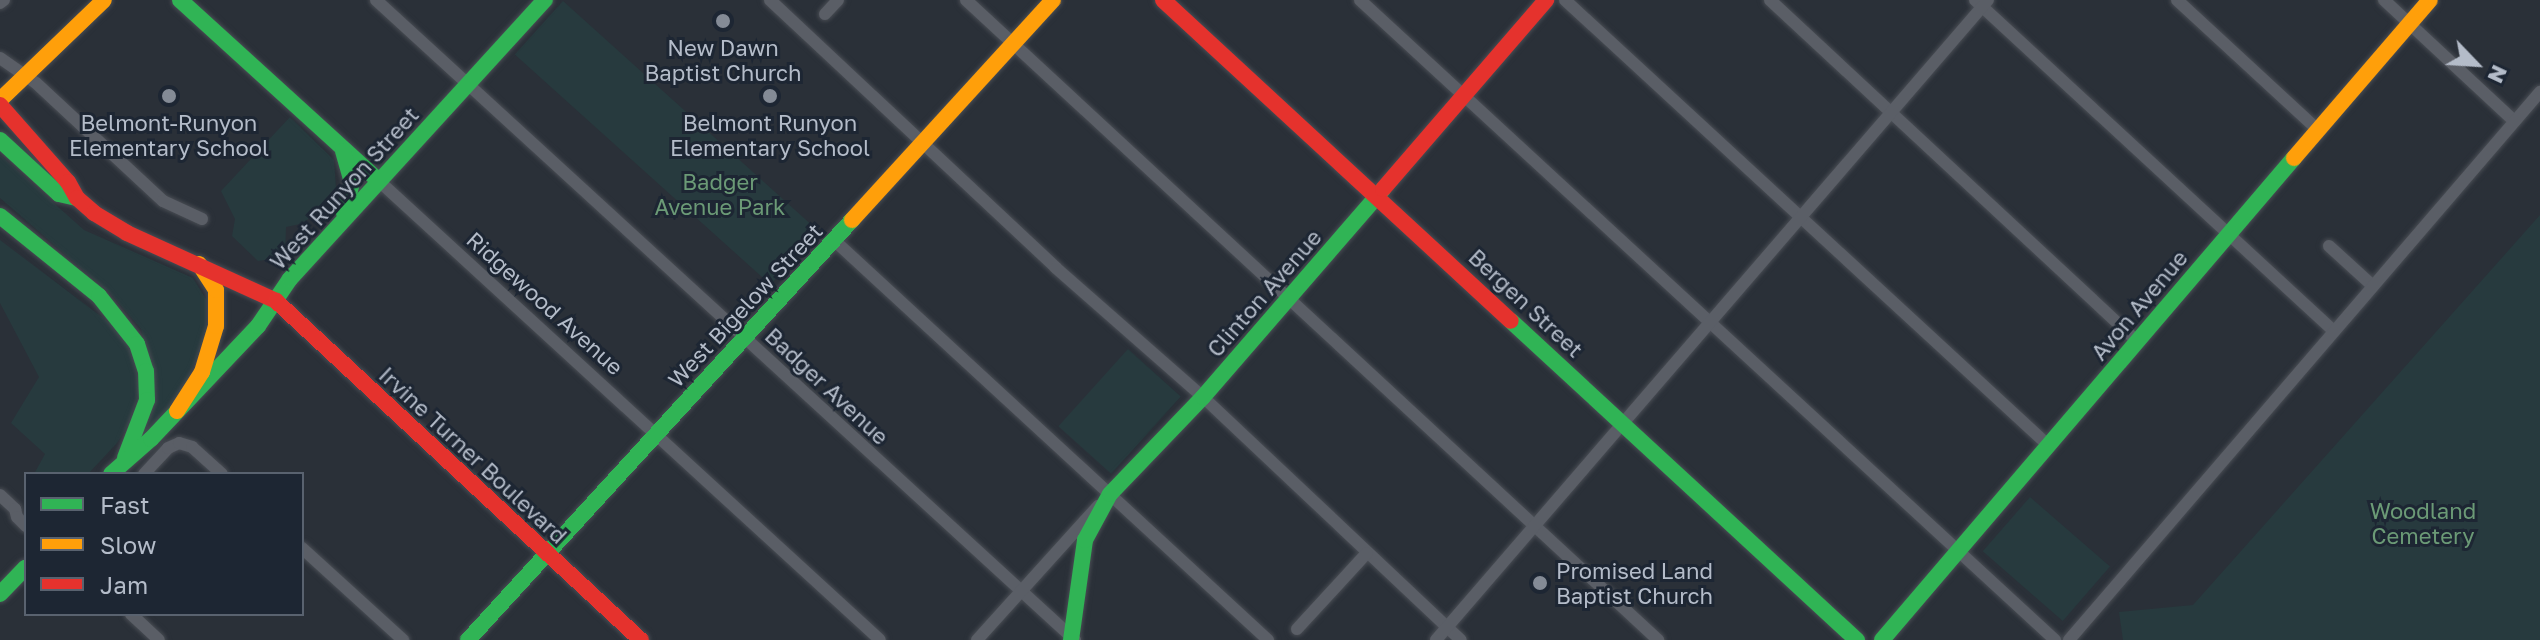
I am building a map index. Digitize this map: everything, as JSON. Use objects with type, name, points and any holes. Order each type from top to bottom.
[{"type":"main road","points":[[77,198],[68,182],[0,102],[104,0]]},
{"type":"main road","name":"Ridgewood Avenue","points":[[180,0],[379,181]]},
{"type":"main road","name":"West Runyon Street","points":[[113,472],[125,458],[145,445],[258,326],[290,279],[545,0]]},
{"type":"main road","name":"West Bigelow Street","points":[[468,640],[1053,0]]},
{"type":"main road","name":"Bergen Street","points":[[1163,0],[1857,640]]},
{"type":"main road","name":"Clinton Avenue","points":[[1073,639],[1085,540],[1110,494],[1203,397],[1546,0]]},
{"type":"main road","name":"Avon Avenue","points":[[1882,640],[2430,0]]},
{"type":"main road","points":[[0,140],[59,194],[77,198]]},
{"type":"main road","points":[[341,146],[352,183],[341,222]]},
{"type":"main road","name":"Irvine Turner Boulevard","points":[[77,198],[127,233],[276,301],[641,640]]},
{"type":"main road","points":[[0,216],[99,296],[132,335],[146,371],[145,410],[125,458]]},
{"type":"main road","points":[[0,232],[107,306]]},
{"type":"main road","points":[[177,411],[202,372],[216,326],[216,290],[199,264]]},
{"type":"main road","points":[[0,594],[24,569]]},
{"type":"street","name":"Badger Avenue","points":[[376,0],[1073,639]]},
{"type":"street","points":[[770,0],[924,141],[1056,268],[1203,397],[1461,640]]},
{"type":"street","points":[[825,14],[838,0]]},
{"type":"street","points":[[966,0],[1291,297],[1658,640]]},
{"type":"street","points":[[1360,0],[2055,640]]},
{"type":"street","points":[[1565,0],[2049,446]]},
{"type":"street","points":[[1770,0],[2137,341]]},
{"type":"street","points":[[2177,0],[2318,130]]},
{"type":"street","points":[[2384,0],[2514,121]]},
{"type":"street","points":[[1436,640],[1892,112],[1982,2],[2334,331]]},
{"type":"street","points":[[0,58],[25,76],[163,201],[202,219]]},
{"type":"street","points":[[2069,640],[2540,92]]},
{"type":"street","name":"Ridgewood Avenue","points":[[379,181],[880,640]]},
{"type":"street","points":[[835,241],[1268,640]]},
{"type":"street","points":[[2329,246],[2373,286]]},
{"type":"street","points":[[146,472],[168,448],[179,443],[192,447],[220,472]]},
{"type":"street","points":[[977,640],[1110,494]]},
{"type":"street","points":[[0,495],[15,509],[17,517],[24,524]]},
{"type":"street","points":[[304,550],[403,640]]},
{"type":"street","points":[[1297,629],[1367,553]]},
{"type":"street","points":[[133,616],[159,640]]},
{"type":"green space","name":"Badger Avenue Park","points":[[563,1],[819,231],[770,285],[515,55]]},
{"type":"green space","points":[[290,117],[334,160],[337,202],[300,224],[286,227],[285,257],[258,261],[232,236],[235,219],[221,191]]},
{"type":"green space","points":[[0,155],[84,230],[193,278],[206,299],[206,334],[184,389],[149,432],[146,430],[154,372],[141,329],[111,294],[0,198]]},
{"type":"green space","name":"Woodland Cemetery","points":[[2540,215],[2540,640],[2123,640],[2119,612],[2193,605]]},
{"type":"green space","points":[[0,240],[119,330],[133,353],[140,389],[129,424],[117,443],[90,472],[35,472],[45,454],[11,423],[39,377],[0,303]]},
{"type":"green space","points":[[1128,349],[1181,397],[1111,474],[1058,426]]},
{"type":"green space","points":[[2030,497],[2110,567],[2063,621],[1983,551]]},
{"type":"traffic: fast","points":[[180,0],[379,181]]},
{"type":"traffic: fast","points":[[113,472],[151,439],[258,326],[290,279],[545,0]]},
{"type":"traffic: fast","points":[[0,140],[59,194],[77,198]]},
{"type":"traffic: fast","points":[[343,151],[352,183],[344,213]]},
{"type":"traffic: fast","points":[[1882,640],[2294,158]]},
{"type":"traffic: fast","points":[[1071,640],[1085,540],[1110,494],[1203,397],[1383,189]]},
{"type":"traffic: fast","points":[[0,216],[99,296],[137,344],[146,371],[147,400],[125,458]]},
{"type":"traffic: fast","points":[[468,640],[852,220]]},
{"type":"traffic: fast","points":[[1511,321],[1857,640]]},
{"type":"traffic: fast","points":[[0,594],[24,569]]},
{"type":"traffic: slow","points":[[0,100],[104,0]]},
{"type":"traffic: slow","points":[[852,220],[1053,0]]},
{"type":"traffic: slow","points":[[2294,158],[2430,0]]},
{"type":"traffic: slow","points":[[177,411],[202,372],[216,326],[216,290],[199,264]]},
{"type":"traffic: jam","points":[[1163,0],[1511,321]]},
{"type":"traffic: jam","points":[[1383,189],[1546,0]]},
{"type":"traffic: jam","points":[[0,105],[68,182],[77,198],[94,213],[127,233],[276,301]]},
{"type":"traffic: jam","points":[[276,301],[641,640]]},
{"type":"place","name":"New Dawn Baptist Church","points":[[723,21]]},
{"type":"place","name":"Belmont-Runyon Elementary School","points":[[169,96]]},
{"type":"place","name":"Belmont Runyon Elementary School","points":[[770,96]]},
{"type":"place","name":"Promised Land Baptist Church","points":[[1540,583]]}]
